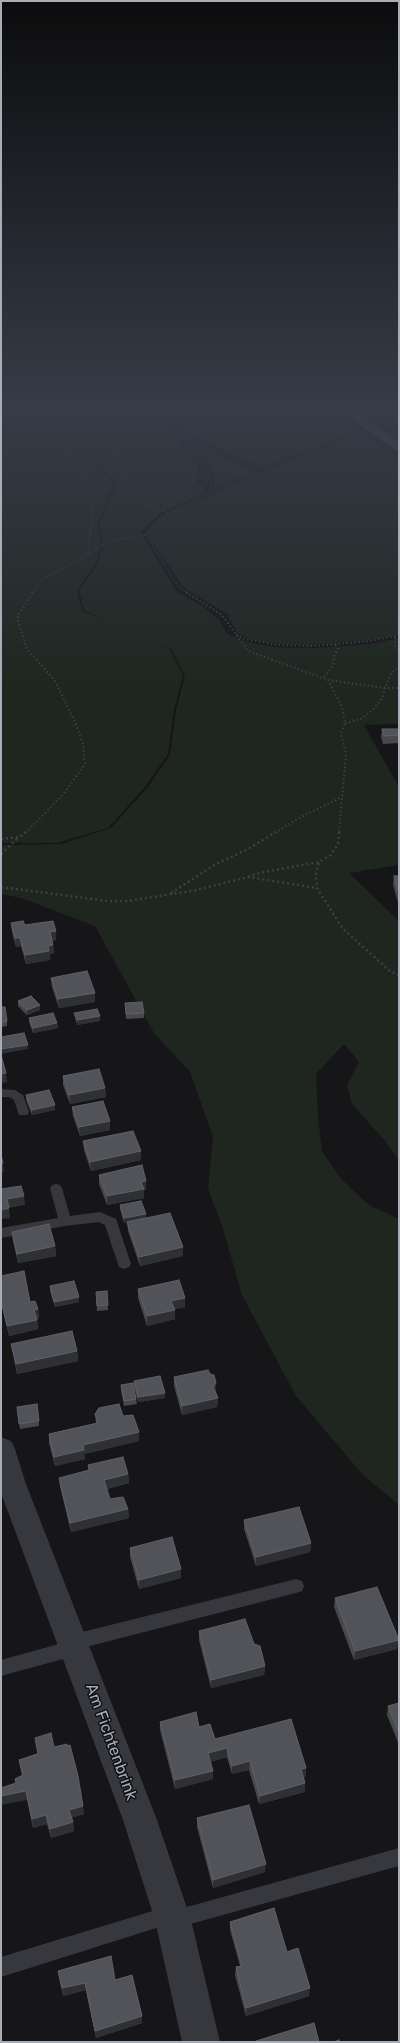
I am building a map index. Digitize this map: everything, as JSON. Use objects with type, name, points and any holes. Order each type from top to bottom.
[{"type":"street","name":"Am Fichtenbrink","points":[[1,1449],[12,1484],[75,1645],[140,1820],[172,1917],[201,2042]]},
{"type":"lane","points":[[1,1093],[11,1093],[19,1098],[24,1112]]},
{"type":"lane","points":[[56,1188],[65,1221]]},
{"type":"lane","points":[[1,1233],[65,1221],[100,1217],[111,1222],[124,1264]]},
{"type":"lane","points":[[1,1668],[75,1645],[296,1586]]},
{"type":"lane","points":[[1,1967],[172,1917],[399,1856]]},
{"type":"path","points":[[88,555],[93,502]]},
{"type":"path","points":[[149,502],[151,505],[168,513]]},
{"type":"path","points":[[1,854],[62,796],[85,764],[83,744],[75,722],[55,681],[27,649],[17,618],[42,579],[88,555],[109,541],[146,535],[151,527],[168,513],[190,502]]},
{"type":"path","points":[[1,887],[108,901],[128,901],[169,895],[248,877],[259,873],[319,862],[331,855],[338,844],[346,754],[341,734],[345,723],[342,707],[328,680],[324,677],[248,651],[222,615],[179,588],[146,535]]},
{"type":"path","points":[[235,635],[245,639],[278,645],[335,644],[395,637],[399,635]]},
{"type":"path","points":[[395,637],[395,645],[399,650]]},
{"type":"path","points":[[324,677],[329,673],[333,666],[334,656],[338,649],[335,644]]},
{"type":"path","points":[[345,723],[361,719],[374,709],[383,697],[385,688],[392,674],[399,667]]},
{"type":"path","points":[[328,680],[385,688],[399,688]]},
{"type":"path","points":[[169,895],[216,864],[248,849],[299,818],[342,797]]},
{"type":"path","points":[[1,839],[20,837]]},
{"type":"path","points":[[319,862],[316,874],[317,888],[343,928],[384,966],[399,975]]},
{"type":"path","points":[[248,877],[317,888]]},
{"type":"shaded area","points":[[1,502],[107,502],[97,525],[102,545],[97,560],[77,590],[82,611],[100,618],[84,610],[79,590],[94,570],[99,560],[103,544],[99,525],[108,502],[183,502],[161,513],[140,532],[177,592],[202,606],[219,620],[227,634],[248,642],[274,647],[315,648],[371,644],[399,638],[399,724],[364,725],[399,787],[399,865],[349,873],[399,921],[399,1161],[386,1142],[352,1104],[347,1085],[359,1062],[344,1044],[316,1074],[318,1118],[322,1151],[341,1179],[369,1205],[399,1219],[399,1505],[363,1475],[296,1396],[242,1295],[223,1229],[208,1188],[213,1137],[190,1072],[154,1033],[95,926],[21,898],[1,894],[1,845],[61,844],[111,828],[148,787],[170,755],[176,710],[185,676],[172,650],[152,641],[170,650],[183,676],[174,709],[168,754],[145,787],[108,828],[57,843],[1,843]]},
{"type":"shaded area","points":[[193,502],[399,502],[399,635],[369,640],[313,645],[279,644],[254,640],[238,634],[227,614],[183,587],[147,534],[159,520],[178,508]]},
{"type":"building","points":[[382,729],[398,729],[399,735],[384,736]]},
{"type":"building","points":[[394,876],[399,876],[399,895]]},
{"type":"building","points":[[23,921],[25,925],[53,921],[56,931],[50,932],[53,945],[48,946],[49,951],[25,955],[20,938],[15,938],[11,923]]},
{"type":"building","points":[[87,971],[95,993],[58,999],[51,978]]},
{"type":"building","points":[[31,996],[40,1005],[27,1010],[18,1001]]},
{"type":"building","points":[[142,1002],[144,1013],[126,1014],[125,1003]]},
{"type":"building","points":[[1,1007],[5,1007],[7,1021],[1,1022]]},
{"type":"building","points":[[97,1009],[100,1016],[77,1020],[74,1013]]},
{"type":"building","points":[[53,1013],[57,1023],[33,1028],[29,1018]]},
{"type":"building","points":[[24,1033],[28,1045],[1,1049],[1,1037]]},
{"type":"building","points":[[1,1055],[6,1073],[1,1074]]},
{"type":"building","points":[[99,1069],[105,1088],[69,1095],[63,1076]]},
{"type":"building","points":[[49,1090],[55,1105],[32,1110],[26,1095]]},
{"type":"building","points":[[103,1101],[110,1121],[79,1127],[72,1107]]},
{"type":"building","points":[[133,1131],[141,1151],[90,1162],[83,1141]]},
{"type":"building","points":[[142,1165],[146,1181],[141,1182],[144,1189],[107,1196],[99,1175]]},
{"type":"building","points":[[21,1186],[24,1196],[7,1199],[9,1208],[1,1210],[1,1189]]},
{"type":"building","points":[[141,1201],[146,1214],[124,1218],[120,1205]]},
{"type":"building","points":[[170,1213],[183,1247],[139,1257],[127,1222]]},
{"type":"building","points":[[49,1224],[55,1246],[17,1254],[12,1232]]},
{"type":"building","points":[[24,1271],[30,1302],[35,1301],[38,1309],[34,1310],[37,1320],[7,1326],[1,1299],[1,1276]]},
{"type":"building","points":[[179,1280],[185,1298],[171,1301],[175,1310],[147,1316],[138,1289]]},
{"type":"building","points":[[74,1281],[79,1297],[54,1302],[50,1286]]},
{"type":"building","points":[[107,1291],[108,1305],[97,1306],[96,1292]]},
{"type":"building","points":[[72,1331],[77,1351],[16,1364],[11,1344]]},
{"type":"building","points":[[208,1370],[210,1374],[214,1375],[216,1383],[213,1387],[218,1398],[182,1406],[174,1377]]},
{"type":"building","points":[[160,1376],[165,1393],[138,1397],[134,1381]]},
{"type":"building","points":[[133,1383],[136,1399],[124,1401],[121,1385]]},
{"type":"building","points":[[37,1404],[39,1421],[19,1424],[17,1407]]},
{"type":"building","points":[[119,1404],[123,1416],[133,1415],[139,1432],[83,1445],[84,1450],[54,1457],[49,1434],[98,1423],[95,1414],[99,1408]]},
{"type":"building","points":[[123,1457],[128,1474],[104,1480],[110,1499],[123,1497],[128,1509],[70,1523],[59,1478],[90,1470],[88,1465]]},
{"type":"building","points":[[299,1507],[311,1543],[256,1557],[244,1520]]},
{"type":"building","points":[[172,1537],[181,1569],[139,1580],[130,1548]]},
{"type":"building","points":[[377,1587],[399,1640],[355,1651],[335,1598]]},
{"type":"building","points":[[245,1619],[254,1644],[260,1646],[265,1666],[211,1680],[199,1631]]},
{"type":"building","points":[[399,1703],[399,1733],[388,1706]]},
{"type":"building","points":[[196,1712],[199,1727],[210,1724],[215,1739],[291,1719],[306,1768],[301,1769],[305,1783],[260,1796],[250,1761],[232,1766],[227,1748],[208,1753],[213,1771],[175,1780],[160,1722]]},
{"type":"building","points":[[51,1733],[54,1747],[67,1744],[67,1746],[70,1745],[78,1776],[83,1806],[69,1810],[73,1822],[50,1829],[46,1815],[32,1819],[26,1791],[1,1796],[1,1788],[16,1783],[15,1779],[23,1775],[19,1760],[38,1754],[35,1738]]},
{"type":"building","points":[[249,1805],[266,1864],[213,1880],[197,1818]]},
{"type":"building","points":[[274,1908],[287,1952],[298,1948],[310,1988],[246,2008],[236,1967],[242,1966],[230,1922]]},
{"type":"building","points":[[111,1956],[115,1980],[132,1975],[142,2016],[95,2031],[85,1983],[62,1988],[58,1971]]},
{"type":"building","points":[[314,2023],[319,2042],[256,2041]]}]
